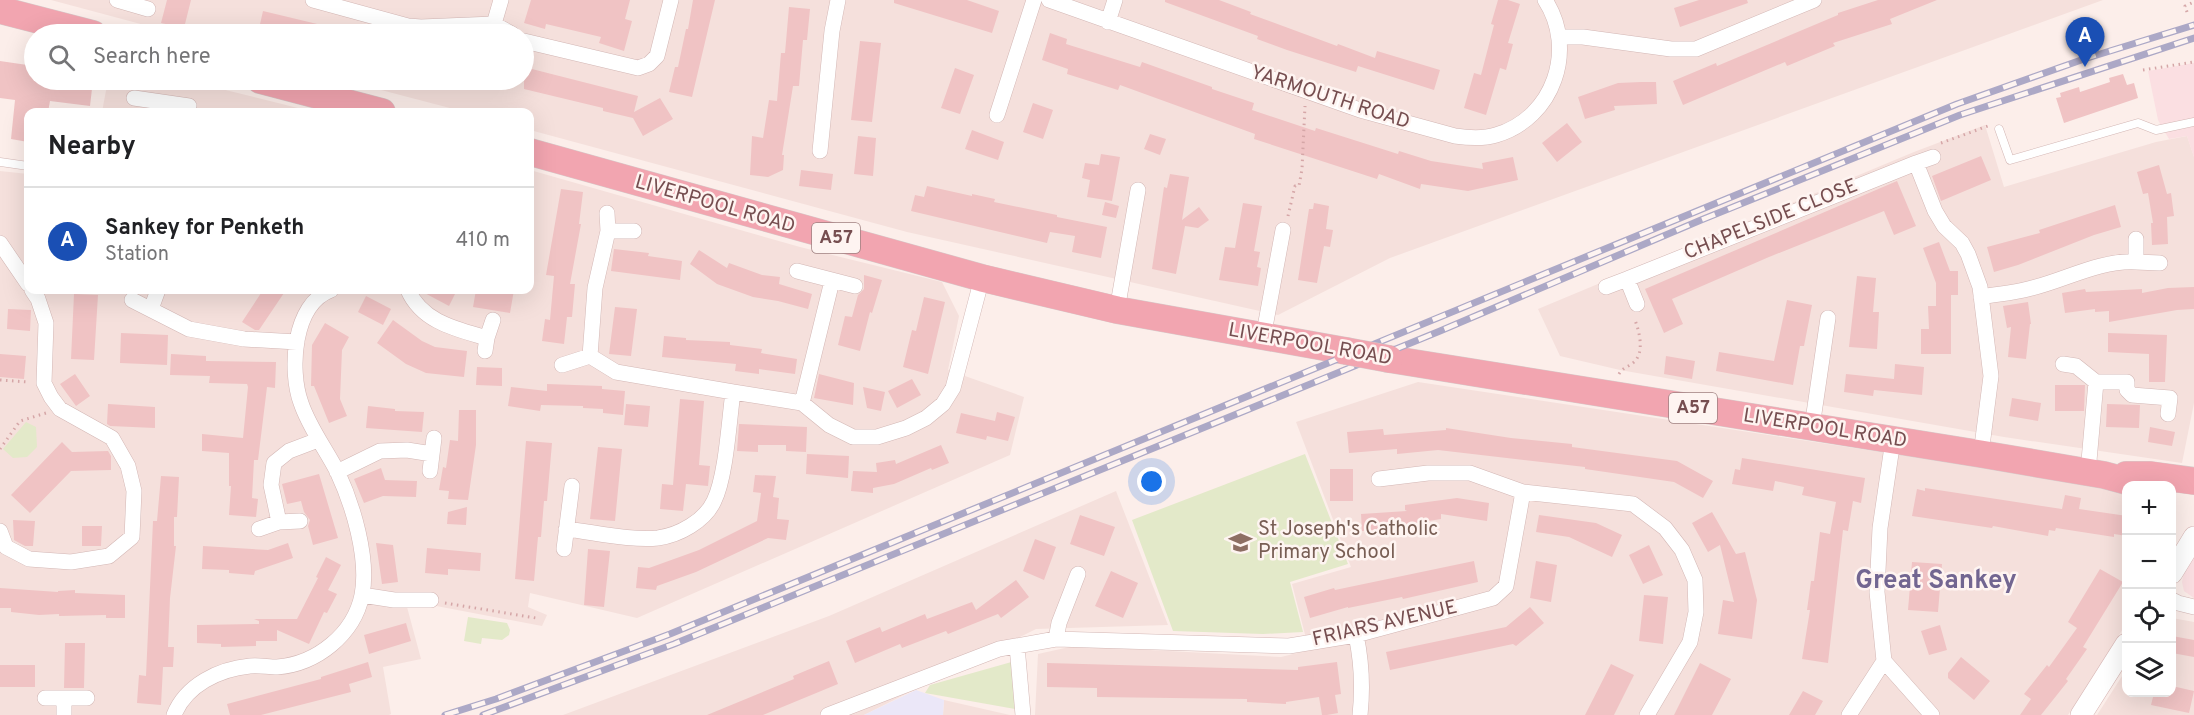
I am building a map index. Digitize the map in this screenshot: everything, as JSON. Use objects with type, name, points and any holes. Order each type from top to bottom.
[{"type":"highway","points":[[0,10],[54,24]]},
{"type":"highway","points":[[298,90],[367,108]]},
{"type":"highway","name":"LIVERPOOL ROAD","points":[[534,153],[981,278],[1118,310],[1263,338],[2096,473],[2126,481]]},
{"type":"highway","name":"LIVERPOOL ROAD","points":[[2096,473],[2150,475],[2194,481]]},
{"type":"highway","points":[[2176,493],[2194,497]]},
{"type":"street","points":[[117,0],[133,2],[148,9]]},
{"type":"street","points":[[313,0],[404,24]]},
{"type":"street","points":[[494,24],[501,0]]},
{"type":"street","points":[[534,43],[638,68],[649,64],[657,56],[671,0]]},
{"type":"street","points":[[820,151],[832,32],[838,0]]},
{"type":"street","points":[[997,115],[1034,0]]},
{"type":"street","name":"YARMOUTH ROAD","points":[[1049,0],[1306,92],[1360,110],[1455,136],[1483,138],[1511,129],[1523,121],[1544,98],[1558,70],[1560,37]]},
{"type":"street","points":[[1108,22],[1115,0]]},
{"type":"street","points":[[1545,0],[1550,7],[1560,37],[1583,37],[1671,49],[1696,49],[1814,0]]},
{"type":"street","points":[[134,98],[158,107],[189,106]]},
{"type":"street","name":"CHAPELSIDE CLOSE","points":[[1606,287],[1933,157]]},
{"type":"street","points":[[1916,163],[1940,220],[1962,243],[1977,278],[1991,376],[1981,454]]},
{"type":"street","points":[[1118,310],[1138,190]]},
{"type":"street","points":[[590,356],[595,288],[608,231],[608,213]]},
{"type":"street","points":[[1263,338],[1269,295],[1283,230]]},
{"type":"street","points":[[608,231],[634,231]]},
{"type":"street","points":[[2136,239],[2136,262]]},
{"type":"street","points":[[0,243],[24,279]]},
{"type":"street","points":[[1981,297],[2027,289],[2120,262],[2160,262]]},
{"type":"street","points":[[797,271],[855,286]]},
{"type":"street","points":[[562,365],[590,356],[616,372],[802,403],[829,425],[854,437],[877,437],[906,428],[926,418],[944,404],[953,388],[981,278]]},
{"type":"street","points":[[1627,279],[1637,304]]},
{"type":"street","points":[[802,403],[832,280]]},
{"type":"street","points":[[0,531],[3,550],[28,560],[71,562],[109,556],[132,537],[134,491],[128,466],[112,438],[60,409],[44,383],[46,323],[35,294]]},
{"type":"street","points":[[151,309],[157,294]]},
{"type":"street","points":[[174,715],[191,688],[229,669],[253,665],[278,667],[305,660],[324,651],[347,631],[362,596],[362,551],[359,532],[337,472],[318,440],[300,402],[294,364],[297,342],[306,311],[320,294]]},
{"type":"street","points":[[410,294],[413,302],[444,325],[486,344],[493,320]]},
{"type":"street","points":[[132,300],[189,329],[244,339],[297,342]]},
{"type":"street","points":[[1812,427],[1828,318]]},
{"type":"street","points":[[2063,364],[2076,366],[2096,382],[2127,382],[2127,390],[2132,394],[2170,398],[2168,414]]},
{"type":"street","points":[[2096,382],[2096,473]]},
{"type":"street","points":[[566,529],[658,538],[677,533],[694,523],[707,512],[718,491],[733,392]]},
{"type":"street","points":[[430,471],[434,438]]},
{"type":"street","points":[[279,522],[271,485],[274,463],[289,451],[318,440]]},
{"type":"street","points":[[1893,441],[1880,528],[1877,592],[1884,661],[1932,715]]},
{"type":"street","points":[[337,472],[380,451],[407,450],[432,454]]},
{"type":"street","points":[[1379,479],[1428,473],[1470,473],[1523,492],[1633,504],[1665,528],[1682,550],[1695,580],[1696,612],[1690,642],[1647,715]]},
{"type":"street","points":[[564,549],[572,486]]},
{"type":"street","name":"FRIARS AVENUE","points":[[828,715],[999,650],[1056,639],[1289,646],[1356,635],[1493,598],[1506,585],[1523,492]]},
{"type":"street","points":[[259,529],[279,522],[300,521]]},
{"type":"street","points":[[2176,566],[2194,537]]},
{"type":"street","points":[[1056,639],[1059,623],[1078,574]]},
{"type":"street","points":[[362,596],[394,600],[431,600]]},
{"type":"street","points":[[2176,602],[2194,607]]},
{"type":"street","points":[[1356,635],[1363,688],[1360,715]]},
{"type":"street","points":[[1017,646],[1023,715]]},
{"type":"street","points":[[2081,715],[2122,652]]},
{"type":"street","points":[[1849,715],[1884,661]]},
{"type":"street","points":[[45,698],[87,698]]},
{"type":"street","points":[[64,698],[64,715]]},
{"type":"lane","points":[[1999,129],[2010,160],[2139,123],[2156,130],[2194,122]]},
{"type":"lane","points":[[0,162],[24,165]]},
{"type":"path","points":[[2187,12],[2185,6],[2194,2]]},
{"type":"path","points":[[2144,70],[2194,62]]},
{"type":"path","points":[[1283,230],[1295,186],[1299,186],[1302,169],[1306,92]]},
{"type":"path","points":[[1933,157],[1936,145],[1982,128]]},
{"type":"path","points":[[1619,374],[1635,361],[1639,352],[1640,336],[1632,313],[1637,304]]},
{"type":"path","points":[[0,380],[44,383]]},
{"type":"path","points":[[0,449],[20,421],[60,409]]},
{"type":"path","points":[[431,600],[536,618]]},
{"type":"shaded area","points":[[51,0],[2103,0],[1390,258],[1278,315],[907,232],[534,131],[534,108],[450,108],[381,90],[534,90],[534,24],[141,24]]},
{"type":"shaded area","points":[[2194,63],[2194,157],[2187,136],[2169,139],[2158,120],[2148,71]]},
{"type":"shaded area","points":[[106,90],[225,90],[298,108],[103,108]]},
{"type":"shaded area","points":[[1985,125],[2004,187],[2156,142],[2187,136],[2194,157],[2194,403],[2182,463],[2004,437],[1620,370],[1560,356],[1538,309],[1914,152]]},
{"type":"shaded area","points":[[0,171],[24,174],[24,294],[534,294],[534,171],[800,247],[942,282],[959,316],[948,370],[1024,397],[1010,455],[637,618],[530,593],[528,607],[547,615],[542,626],[431,605],[407,607],[421,659],[383,667],[391,714],[389,715],[0,715]]},
{"type":"shaded area","points":[[1418,382],[2122,488],[2122,630],[2068,715],[1035,715],[1038,654],[1074,646],[1281,657],[1309,650],[1292,584],[1351,567],[1296,422]]},
{"type":"shaded area","points":[[1116,491],[1168,625],[1036,629],[864,715],[563,715],[829,616]]},
{"type":"shaded area","points":[[2194,556],[2194,598],[2184,591],[2182,582],[2184,572]]},
{"type":"shaded area","points":[[2176,619],[2194,622],[2194,715],[2097,715],[2122,676],[2122,697],[2176,697]]},
{"type":"shaded area","points":[[916,690],[944,700],[943,715],[864,715]]},
{"type":"shaded area","points":[[944,700],[1010,715],[943,715]]},
{"type":"green space","points":[[26,422],[36,427],[37,447],[27,457],[13,458],[3,449]]},
{"type":"green space","name":"St Joseph's Catholic Primary School","points":[[1305,454],[1348,564],[1290,582],[1303,632],[1263,634],[1173,631],[1132,520]]},
{"type":"green space","points":[[468,617],[507,623],[510,630],[509,635],[502,640],[482,638],[481,644],[464,641]]},
{"type":"green space","points":[[1015,661],[1015,709],[925,693],[930,685]]},
{"type":"building","points":[[167,0],[191,0],[185,24],[161,23]]},
{"type":"building","points":[[531,0],[630,0],[625,19],[632,21],[624,51],[599,43],[601,37],[546,24],[545,29],[524,23]]},
{"type":"building","points":[[693,0],[715,0],[692,97],[669,92],[675,67],[678,67],[686,29],[688,29]]},
{"type":"building","points":[[894,0],[967,0],[999,11],[992,33],[894,3]]},
{"type":"building","points":[[1165,0],[1219,0],[1337,46],[1338,44],[1375,58],[1377,51],[1440,70],[1434,90],[1358,66],[1356,72],[1257,39],[1258,36],[1165,2]]},
{"type":"building","points":[[1498,0],[1520,4],[1508,43],[1513,44],[1506,70],[1500,68],[1486,115],[1464,108],[1474,73],[1481,75]]},
{"type":"building","points":[[1699,0],[1747,0],[1748,3],[1680,27],[1674,8]]},
{"type":"building","points":[[1878,0],[1937,0],[1890,19],[1892,24],[1833,43],[1835,46],[1787,66],[1785,62],[1683,105],[1673,81],[1716,63],[1717,66],[1838,15],[1838,13]]},
{"type":"building","points":[[789,7],[810,9],[807,40],[803,40],[799,86],[793,86],[782,155],[784,155],[783,170],[768,177],[750,175],[752,136],[763,138],[769,100],[777,101],[781,53],[785,53]]},
{"type":"building","points":[[263,11],[317,24],[260,24]]},
{"type":"building","points":[[1050,33],[1067,39],[1066,44],[1140,67],[1142,62],[1254,103],[1252,110],[1315,131],[1316,128],[1398,154],[1399,151],[1431,161],[1483,169],[1482,163],[1513,157],[1518,180],[1468,191],[1421,184],[1420,189],[1379,174],[1377,179],[1254,139],[1255,134],[1120,85],[1118,90],[1067,74],[1068,69],[1042,60]]},
{"type":"building","points":[[860,41],[881,43],[872,122],[851,120]]},
{"type":"building","points":[[0,61],[24,65],[24,90],[92,90],[90,106],[50,101],[49,108],[24,108],[24,141],[11,139],[15,100],[0,98]]},
{"type":"building","points":[[955,68],[974,75],[960,114],[941,108]]},
{"type":"building","points":[[534,70],[638,96],[634,112],[660,98],[673,119],[643,136],[633,118],[603,111],[603,108],[528,90],[534,90]]},
{"type":"building","points":[[2123,74],[2127,85],[2134,83],[2138,98],[2064,123],[2056,98],[2061,97],[2060,93],[2079,87],[2080,92],[2110,82],[2109,78]]},
{"type":"building","points":[[1656,82],[1657,104],[1614,106],[1615,110],[1585,119],[1578,97],[1618,83]]},
{"type":"building","points":[[1033,103],[1053,110],[1043,139],[1023,132]]},
{"type":"building","points":[[1567,123],[1582,142],[1557,162],[1542,143]]},
{"type":"building","points":[[972,130],[1004,142],[998,160],[965,149]]},
{"type":"building","points":[[1150,134],[1166,139],[1160,155],[1144,149]]},
{"type":"building","points":[[858,136],[876,138],[873,176],[854,174]]},
{"type":"building","points":[[1101,154],[1120,157],[1112,201],[1087,197],[1090,180],[1082,178],[1085,163],[1099,165]]},
{"type":"building","points":[[1981,156],[1991,180],[1941,201],[1932,176]]},
{"type":"building","points":[[2159,165],[2167,194],[2171,193],[2174,216],[2167,217],[2168,244],[2152,245],[2151,223],[2153,223],[2148,193],[2143,194],[2137,172]]},
{"type":"building","points":[[801,170],[833,174],[831,190],[799,186]]},
{"type":"building","points":[[1170,174],[1189,177],[1182,220],[1199,207],[1209,220],[1198,228],[1185,226],[1176,274],[1152,269],[1164,187],[1167,188]]},
{"type":"building","points":[[1897,181],[1916,226],[1894,235],[1884,211],[1769,257],[1672,299],[1683,324],[1664,333],[1645,289]]},
{"type":"building","points":[[927,186],[995,199],[994,202],[1107,227],[1101,258],[1072,252],[1075,236],[1050,232],[1047,243],[911,211],[915,195],[924,197]]},
{"type":"building","points":[[561,189],[583,192],[579,224],[581,224],[570,284],[575,284],[572,317],[567,317],[564,344],[542,341],[545,319],[550,320],[554,276],[546,275]]},
{"type":"building","points":[[1105,202],[1119,206],[1116,218],[1102,215]]},
{"type":"building","points":[[1243,203],[1262,206],[1254,251],[1260,252],[1257,267],[1261,268],[1258,286],[1219,280],[1225,247],[1235,248]]},
{"type":"building","points":[[1314,203],[1329,206],[1326,229],[1333,230],[1330,247],[1324,246],[1317,283],[1298,280],[1309,209],[1313,209]]},
{"type":"building","points":[[2115,205],[2121,227],[1994,272],[1987,247],[2040,233],[2039,230]]},
{"type":"building","points":[[1939,242],[1950,271],[1958,271],[1958,295],[1951,295],[1951,354],[1921,354],[1921,329],[1929,329],[1928,306],[1936,306],[1936,283],[1923,248]]},
{"type":"building","points":[[614,249],[649,253],[648,256],[682,261],[680,280],[611,271]]},
{"type":"building","points":[[699,250],[727,268],[729,263],[762,275],[780,277],[779,284],[812,294],[808,309],[753,297],[717,284],[690,264]]},
{"type":"building","points":[[864,275],[882,280],[872,313],[870,312],[860,351],[838,345],[845,316],[852,317],[858,295],[864,289]]},
{"type":"building","points":[[1857,276],[1876,278],[1873,312],[1879,312],[1877,349],[1849,347]]},
{"type":"building","points":[[2194,287],[2194,309],[2109,322],[2109,311],[2095,312],[2095,309],[2065,313],[2062,293],[2085,289],[2086,292],[2142,289],[2142,293],[2168,288]]},
{"type":"building","points":[[74,294],[98,295],[94,360],[71,359]]},
{"type":"building","points":[[260,294],[283,294],[259,330],[242,322]]},
{"type":"building","points":[[426,294],[455,294],[449,306]]},
{"type":"building","points":[[475,294],[513,294],[510,313],[473,307]]},
{"type":"building","points":[[366,296],[391,309],[383,325],[358,312]]},
{"type":"building","points":[[924,297],[945,302],[928,374],[903,367],[912,330],[916,331]]},
{"type":"building","points":[[1787,300],[1812,305],[1804,346],[1800,346],[1793,385],[1716,371],[1719,352],[1774,361]]},
{"type":"building","points":[[2028,302],[2031,324],[2026,359],[2008,357],[2011,327],[2007,328],[2003,306]]},
{"type":"building","points":[[615,307],[637,309],[631,356],[609,354]]},
{"type":"building","points":[[8,309],[31,310],[30,331],[7,329]]},
{"type":"building","points":[[393,320],[422,341],[435,347],[467,351],[464,377],[426,373],[406,364],[377,343]]},
{"type":"building","points":[[325,323],[349,337],[342,350],[340,399],[347,416],[329,423],[314,386],[311,386],[312,345]]},
{"type":"building","points":[[121,333],[168,335],[167,365],[120,363]]},
{"type":"building","points":[[2108,333],[2167,335],[2165,382],[2149,382],[2149,354],[2108,352]]},
{"type":"building","points":[[664,336],[686,338],[686,340],[730,342],[730,345],[762,349],[761,353],[797,359],[795,374],[759,369],[759,374],[735,371],[736,364],[662,357]]},
{"type":"building","points":[[0,354],[26,356],[24,379],[0,377]]},
{"type":"building","points":[[171,354],[206,356],[206,361],[276,362],[275,388],[267,387],[258,460],[254,460],[252,498],[258,499],[256,517],[229,515],[231,486],[229,486],[229,453],[202,451],[202,434],[243,438],[247,384],[209,383],[210,376],[170,375]]},
{"type":"building","points":[[1666,356],[1695,361],[1692,379],[1664,374]]},
{"type":"building","points":[[1895,364],[1924,367],[1922,395],[1874,390],[1873,396],[1844,392],[1846,374],[1894,379]]},
{"type":"building","points":[[477,367],[502,368],[502,386],[476,385]]},
{"type":"building","points":[[75,374],[90,396],[76,406],[60,384]]},
{"type":"building","points":[[819,374],[854,383],[853,405],[814,398]]},
{"type":"building","points":[[912,379],[921,395],[897,408],[888,391]]},
{"type":"building","points":[[547,384],[602,386],[602,389],[625,391],[623,415],[603,413],[603,409],[583,408],[583,406],[541,405],[540,411],[508,406],[511,387],[547,391]]},
{"type":"building","points":[[2055,385],[2085,385],[2084,411],[2055,411]]},
{"type":"building","points":[[863,387],[885,392],[881,411],[867,408]]},
{"type":"building","points":[[2012,398],[2041,403],[2038,421],[2009,416]]},
{"type":"building","points":[[680,399],[704,401],[699,465],[710,466],[708,486],[686,484],[683,511],[660,509],[662,484],[673,485]]},
{"type":"building","points":[[108,404],[155,407],[155,428],[110,426],[107,424]]},
{"type":"building","points":[[626,404],[650,406],[648,427],[624,425]]},
{"type":"building","points":[[2107,404],[2140,405],[2139,428],[2106,427]]},
{"type":"building","points":[[368,406],[395,409],[395,411],[424,412],[422,432],[366,428]]},
{"type":"building","points":[[459,410],[476,410],[476,445],[468,500],[448,499],[449,491],[439,490],[443,467],[446,468],[450,440],[458,441]]},
{"type":"building","points":[[997,412],[1015,417],[1008,441],[987,436],[986,440],[956,433],[961,413],[995,421]]},
{"type":"building","points":[[739,424],[807,427],[806,452],[786,451],[786,445],[758,445],[758,452],[737,451]]},
{"type":"building","points":[[2150,427],[2175,432],[2172,446],[2148,442]]},
{"type":"building","points":[[1446,428],[1572,444],[1572,447],[1677,461],[1713,481],[1703,498],[1674,482],[1585,469],[1585,467],[1438,450],[1397,454],[1397,449],[1349,453],[1347,432],[1383,429],[1384,435],[1446,430]]},
{"type":"building","points":[[526,441],[552,443],[547,501],[544,501],[541,537],[538,537],[534,581],[515,579]]},
{"type":"building","points":[[62,442],[72,452],[108,451],[111,456],[111,470],[71,471],[30,513],[11,495]]},
{"type":"building","points":[[941,445],[949,463],[894,484],[873,488],[873,493],[851,491],[853,471],[877,472],[876,463],[895,460],[896,464]]},
{"type":"building","points":[[598,447],[622,449],[615,521],[590,519]]},
{"type":"building","points":[[807,454],[849,456],[848,478],[806,474]]},
{"type":"building","points":[[1742,458],[1865,478],[1861,503],[1853,501],[1848,531],[1843,530],[1828,663],[1802,659],[1810,610],[1807,610],[1811,581],[1814,581],[1820,532],[1830,534],[1836,502],[1802,495],[1804,487],[1775,481],[1773,491],[1732,484],[1735,469],[1740,470]]},
{"type":"building","points":[[381,468],[385,480],[417,481],[416,497],[383,496],[364,503],[354,479]]},
{"type":"building","points":[[1330,469],[1353,469],[1353,501],[1330,501]]},
{"type":"building","points":[[319,474],[338,538],[313,545],[308,526],[310,520],[304,512],[301,501],[287,504],[282,484]]},
{"type":"building","points":[[755,475],[776,476],[773,497],[779,498],[777,519],[789,520],[786,540],[768,538],[696,572],[657,586],[656,590],[636,588],[638,567],[649,568],[699,550],[757,521],[761,493],[753,492]]},
{"type":"building","points":[[161,476],[179,477],[177,517],[174,517],[174,546],[176,546],[170,598],[168,647],[174,647],[173,667],[163,667],[161,705],[137,703],[139,675],[146,676],[153,521],[157,521]]},
{"type":"building","points":[[1925,488],[2062,509],[2065,495],[2081,498],[2079,509],[2122,515],[2122,535],[2114,534],[2114,537],[2056,528],[2055,531],[2049,530],[2048,536],[1993,526],[1992,528],[1912,516],[1917,489],[1925,491]]},
{"type":"building","points":[[1457,498],[1489,503],[1487,521],[1441,514],[1441,519],[1397,526],[1397,528],[1362,531],[1361,514],[1407,511],[1405,505]]},
{"type":"building","points":[[467,507],[466,525],[447,524],[448,512]]},
{"type":"building","points":[[1712,512],[1736,554],[1745,552],[1757,600],[1752,639],[1718,634],[1723,600],[1734,602],[1720,545],[1708,552],[1692,523]]},
{"type":"building","points":[[1080,515],[1115,527],[1104,556],[1070,544]]},
{"type":"building","points":[[1539,515],[1596,523],[1622,535],[1612,557],[1569,537],[1536,532]]},
{"type":"building","points":[[13,520],[35,521],[33,546],[25,546],[14,540]]},
{"type":"building","points":[[82,526],[102,526],[101,546],[82,546]]},
{"type":"building","points":[[1035,539],[1056,547],[1044,580],[1023,571]]},
{"type":"building","points":[[288,543],[293,558],[255,571],[254,575],[229,573],[229,570],[202,569],[203,546],[268,550]]},
{"type":"building","points":[[376,543],[393,545],[398,582],[382,584]]},
{"type":"building","points":[[1649,545],[1663,575],[1643,584],[1629,555]]},
{"type":"building","points":[[427,548],[481,553],[480,571],[448,569],[448,575],[425,573]]},
{"type":"building","points":[[588,549],[610,551],[604,607],[584,605]]},
{"type":"building","points":[[326,557],[341,565],[328,590],[337,594],[327,613],[324,612],[309,644],[277,630],[277,641],[256,641],[256,646],[221,647],[221,644],[197,643],[197,625],[259,624],[259,621],[254,619],[297,619]]},
{"type":"building","points":[[1474,561],[1478,582],[1403,599],[1402,597],[1348,607],[1310,618],[1304,597],[1334,588],[1335,590]]},
{"type":"building","points":[[1536,561],[1557,565],[1551,602],[1530,598]]},
{"type":"building","points":[[1912,562],[1942,564],[1938,612],[1908,610]]},
{"type":"building","points":[[2100,569],[2122,581],[2083,647],[2087,649],[2066,679],[2068,681],[2041,715],[2020,715],[2031,699],[2024,694],[2047,665],[2049,667],[2077,628],[2068,622]]},
{"type":"building","points":[[1111,571],[1138,583],[1123,618],[1095,606]]},
{"type":"building","points":[[1016,580],[1029,597],[1001,618],[998,614],[948,634],[946,631],[902,648],[900,644],[855,663],[846,641],[880,627],[882,632],[925,614],[927,619],[972,602],[976,610]]},
{"type":"building","points":[[0,588],[58,592],[75,590],[75,593],[125,595],[125,618],[106,618],[106,615],[59,616],[59,614],[39,615],[11,612],[11,608],[0,608]]},
{"type":"building","points":[[1644,595],[1668,597],[1663,644],[1639,641]]},
{"type":"building","points":[[1530,607],[1544,623],[1516,646],[1513,644],[1390,670],[1386,652],[1506,627]]},
{"type":"building","points":[[406,623],[411,641],[369,654],[364,635]]},
{"type":"building","points":[[1940,625],[1947,650],[1929,655],[1921,631]]},
{"type":"building","points":[[2176,637],[2194,640],[2194,657],[2176,654]]},
{"type":"building","points":[[65,643],[85,643],[84,688],[64,688]]},
{"type":"building","points":[[1961,657],[1990,681],[1974,700],[1948,678],[1948,673]]},
{"type":"building","points":[[829,661],[838,684],[763,715],[707,715],[794,679],[793,676]]},
{"type":"building","points":[[368,662],[372,677],[349,684],[351,692],[261,715],[230,715],[227,704],[321,679],[321,677]]},
{"type":"building","points":[[1337,662],[1341,694],[1335,695],[1338,713],[1327,715],[1322,715],[1319,697],[1286,702],[1286,704],[1247,702],[1247,699],[1097,697],[1097,688],[1047,687],[1047,663],[1298,670],[1298,667]]},
{"type":"building","points":[[1700,663],[1731,679],[1712,715],[1674,715]]},
{"type":"building","points":[[1611,664],[1634,675],[1614,715],[1585,715]]},
{"type":"building","points":[[0,665],[35,665],[35,687],[0,687]]},
{"type":"building","points":[[2176,687],[2194,691],[2189,713],[2151,705],[2153,697],[2176,697]]},
{"type":"building","points":[[1803,691],[1823,701],[1815,715],[1789,715]]},
{"type":"railway","points":[[445,715],[496,699],[670,634],[1957,104],[2084,59],[2194,25]]},
{"type":"railway","points":[[483,715],[674,644],[1440,331],[1701,220],[1960,115],[2194,38]]},
{"type":"place","name":"Sankey for Penketh","points":[[2085,67]]},
{"type":"place","name":"St Joseph's Catholic Primary School","points":[[1240,542]]},
{"type":"district","name":"Great Sankey","points":[[1936,581]]}]
